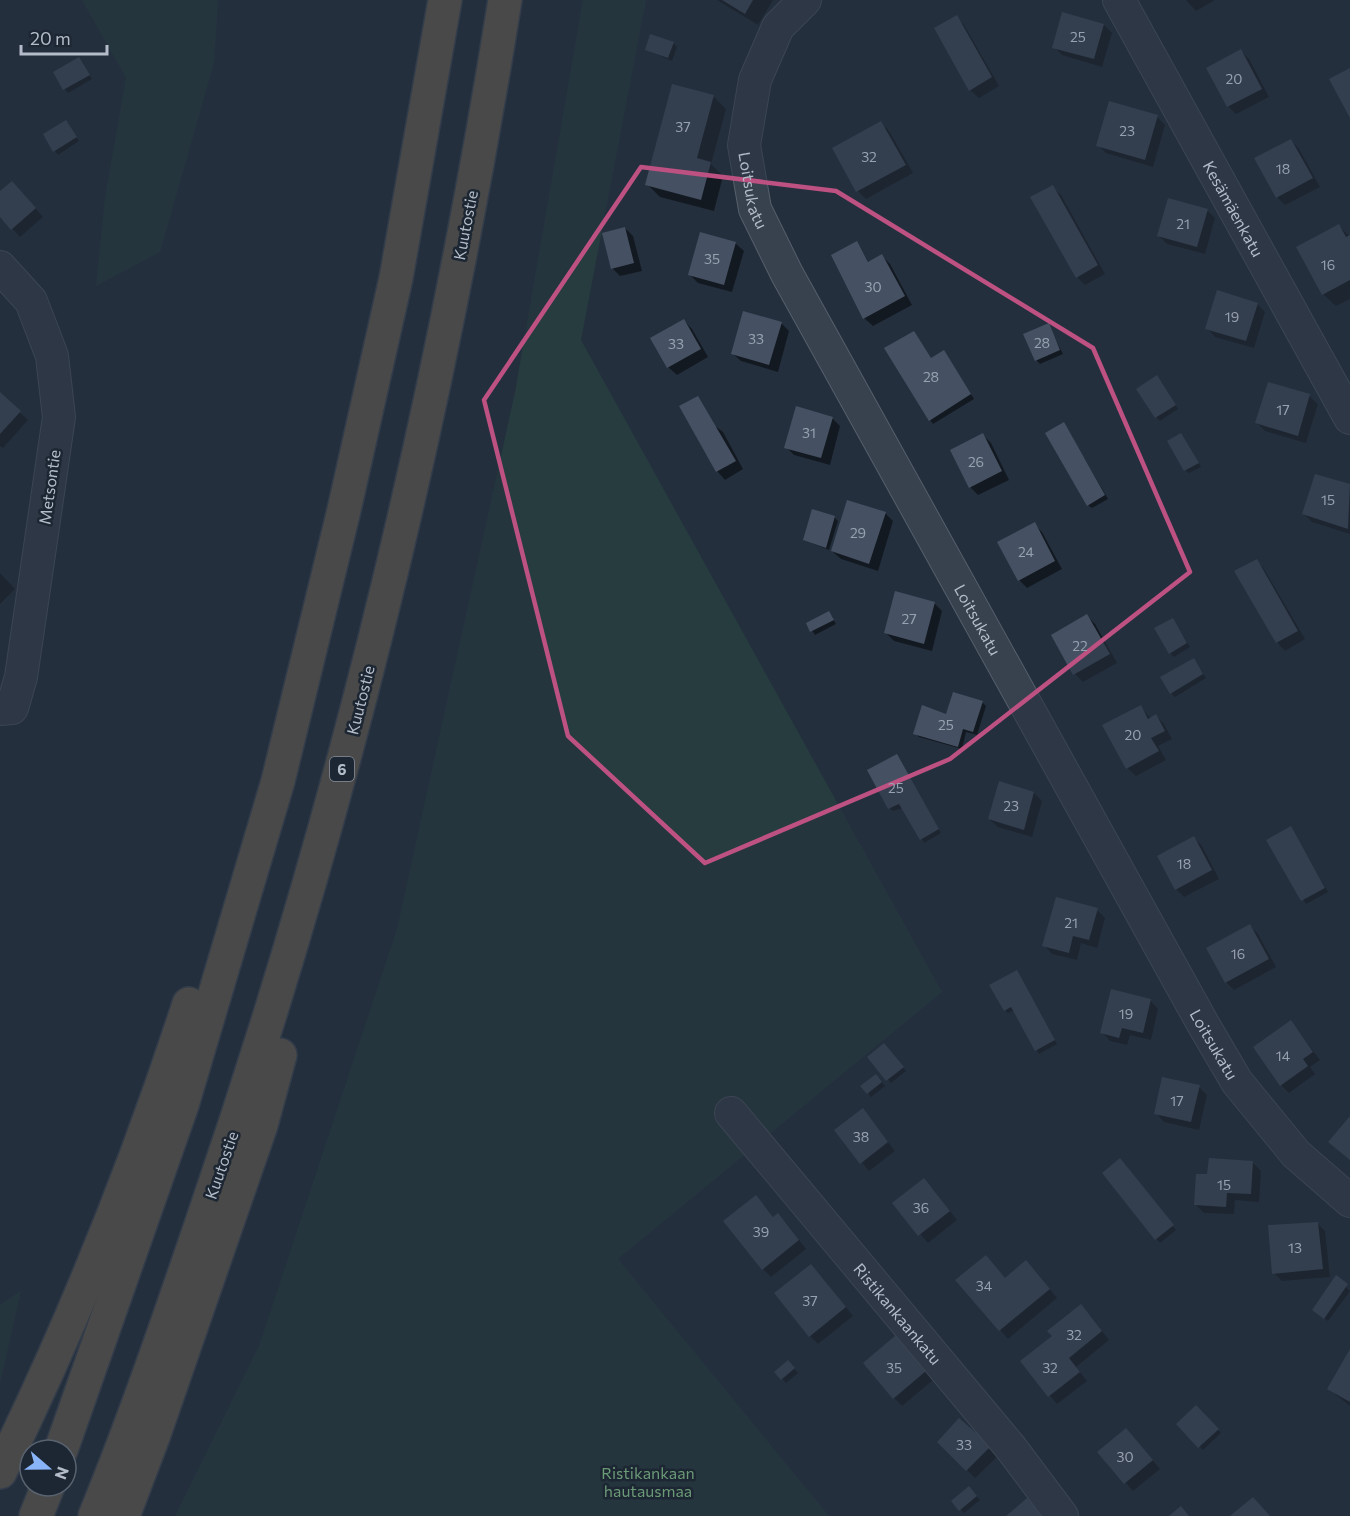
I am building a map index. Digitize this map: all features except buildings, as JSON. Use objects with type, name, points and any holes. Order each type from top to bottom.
[{"type":"highway","points":[[65,1438],[182,1105],[278,782],[344,510],[396,278],[445,0]]},
{"type":"highway","name":"Kuutostie","points":[[95,1516],[185,1273],[278,993],[350,740],[402,533],[453,288],[505,0]]},
{"type":"highway","points":[[0,1472],[54,1358],[116,1207],[177,1041],[238,854],[344,510]]},
{"type":"highway","points":[[123,1516],[153,1437],[261,1125],[344,823],[402,533]]},
{"type":"highway","points":[[36,1516],[43,1498]]},
{"type":"street","name":"Loitsukatu","points":[[805,0],[778,27],[755,80],[744,146],[755,209],[793,285],[1237,1082],[1296,1154],[1350,1201]]},
{"type":"street","name":"Kesämäenkatu","points":[[1119,0],[1350,418]]},
{"type":"street","name":"Metsontie","points":[[0,267],[31,301],[52,356],[59,417],[21,677],[12,708],[0,709]]},
{"type":"street","name":"Ristikankaankatu","points":[[730,1113],[1011,1448],[1062,1516]]},
{"type":"highlighted area","points":[[641,167],[836,191],[1093,348],[1190,572],[950,759],[705,863],[568,736],[484,400]]},
{"type":"green space","points":[[82,0],[218,0],[214,63],[160,252],[96,286],[105,198],[126,78]]},
{"type":"green space","name":"Ristikankaan hautausmaa","points":[[583,0],[646,0],[581,340],[942,992],[618,1259],[829,1516],[175,1516],[259,1346],[397,929],[515,392]]},
{"type":"green space","points":[[21,1291],[0,1384],[0,1305]]}]
